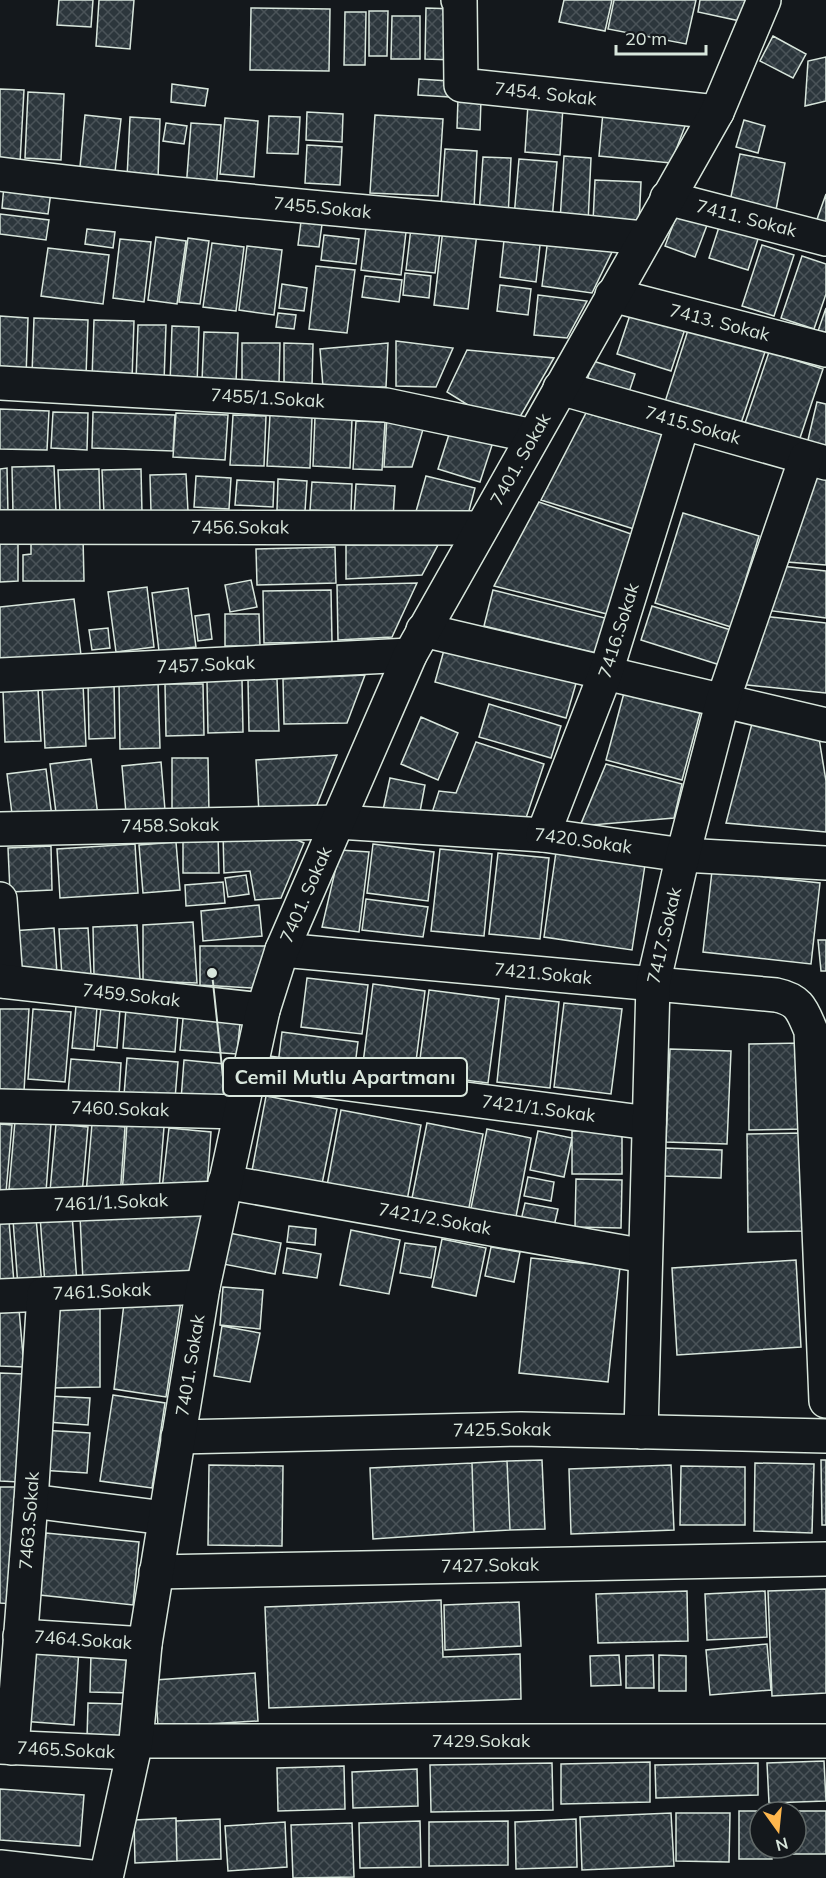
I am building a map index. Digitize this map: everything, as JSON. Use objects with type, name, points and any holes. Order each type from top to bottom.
[{"type":"street","name":"7454. Sokak","points":[[460,0],[461,85],[717,112]]},
{"type":"street","name":"7401. Sokak","points":[[106,1878],[135,1747],[145,1644],[204,1287],[263,1010],[282,950],[416,642],[717,112],[764,0]]},
{"type":"street","name":"7455.Sokak","points":[[0,174],[114,188],[644,238]]},
{"type":"street","name":"7411. Sokak","points":[[667,198],[826,239]]},
{"type":"street","name":"7413. Sokak","points":[[612,295],[826,350]]},
{"type":"street","name":"7455/1.Sokak","points":[[0,383],[386,405],[533,436]]},
{"type":"street","name":"7415.Sokak","points":[[560,388],[816,460]]},
{"type":"street","name":"7416.Sokak","points":[[543,835],[606,672],[683,423]]},
{"type":"street","name":"7417.Sokak","points":[[641,1432],[653,984],[682,855],[723,699],[816,460]]},
{"type":"street","name":"7456.Sokak","points":[[0,527],[481,528]]},
{"type":"street","name":"7457.Sokak","points":[[0,675],[416,642],[606,672],[826,725]]},
{"type":"street","name":"7458.Sokak","points":[[0,829],[338,822]]},
{"type":"street","name":"7420.Sokak","points":[[338,822],[543,835],[682,855],[826,862]]},
{"type":"street","points":[[0,899],[3,981]]},
{"type":"street","name":"7421.Sokak","points":[[282,950],[776,995],[796,1002],[811,1030],[826,1401]]},
{"type":"street","name":"7459.Sokak","points":[[3,981],[263,1010]]},
{"type":"street","name":"7421/1.Sokak","points":[[250,1071],[649,1123]]},
{"type":"street","name":"7460.Sokak","points":[[0,1106],[240,1112]]},
{"type":"street","name":"7461/1.Sokak","points":[[0,1207],[223,1190]]},
{"type":"street","name":"7421/2.Sokak","points":[[223,1190],[645,1256]]},
{"type":"street","name":"7461.Sokak","points":[[0,1296],[204,1287]]},
{"type":"street","name":"7463.Sokak","points":[[6,1748],[20,1636],[44,1294]]},
{"type":"street","name":"7425.Sokak","points":[[178,1437],[521,1429],[826,1436]]},
{"type":"street","points":[[31,1501],[165,1518]]},
{"type":"street","name":"7427.Sokak","points":[[156,1572],[826,1559]]},
{"type":"street","name":"7464.Sokak","points":[[20,1636],[145,1644]]},
{"type":"street","name":"7429.Sokak","points":[[135,1747],[826,1741]]},
{"type":"street","name":"7465.Sokak","points":[[6,1748],[135,1747]]},
{"type":"street","points":[[0,1867],[100,1878]]},
{"type":"building","points":[[59,0],[93,0],[91,27],[57,25]]},
{"type":"building","points":[[99,0],[134,0],[130,49],[96,46]]},
{"type":"building","points":[[564,0],[612,0],[605,31],[559,22]]},
{"type":"building","points":[[614,0],[696,0],[686,44],[608,29]]},
{"type":"building","points":[[700,0],[745,0],[740,21],[698,12]]},
{"type":"building","points":[[251,8],[330,9],[329,71],[250,70]]},
{"type":"building","points":[[426,8],[456,9],[455,60],[425,59]]},
{"type":"building","points":[[369,11],[388,11],[387,56],[369,56]]},
{"type":"building","points":[[345,12],[366,12],[365,65],[344,65]]},
{"type":"building","points":[[392,16],[420,16],[420,59],[391,59]]},
{"type":"building","points":[[773,36],[806,54],[793,78],[760,61]]},
{"type":"building","points":[[826,57],[826,101],[805,106],[808,61]]},
{"type":"building","points":[[419,79],[449,81],[449,97],[418,95]]},
{"type":"building","points":[[172,84],[208,89],[205,106],[171,102]]},
{"type":"building","points":[[0,89],[24,90],[20,163],[0,162]]},
{"type":"building","points":[[28,92],[64,94],[61,160],[25,158]]},
{"type":"building","points":[[458,98],[481,99],[480,130],[457,128]]},
{"type":"building","points":[[528,104],[563,106],[560,155],[525,152]]},
{"type":"building","points":[[307,112],[343,114],[342,142],[306,140]]},
{"type":"building","points":[[603,112],[687,121],[671,163],[599,156]]},
{"type":"building","points":[[85,115],[121,119],[114,181],[79,177]]},
{"type":"building","points":[[375,115],[443,119],[438,196],[370,193]]},
{"type":"building","points":[[269,116],[300,117],[298,154],[267,153]]},
{"type":"building","points":[[130,117],[160,119],[158,179],[127,178]]},
{"type":"building","points":[[225,118],[258,121],[254,177],[220,174]]},
{"type":"building","points":[[744,120],[765,126],[758,153],[736,147]]},
{"type":"building","points":[[166,123],[187,126],[184,144],[163,141]]},
{"type":"building","points":[[191,123],[221,125],[216,191],[186,189]]},
{"type":"building","points":[[307,145],[342,147],[340,185],[305,183]]},
{"type":"building","points":[[445,149],[477,151],[474,208],[441,206]]},
{"type":"building","points":[[740,154],[785,163],[775,215],[729,206]]},
{"type":"building","points":[[564,156],[591,158],[588,223],[560,221]]},
{"type":"building","points":[[483,157],[511,158],[508,217],[479,215]]},
{"type":"building","points":[[519,159],[557,162],[552,220],[514,217]]},
{"type":"building","points":[[595,180],[641,182],[639,225],[593,222]]},
{"type":"building","points":[[4,185],[51,192],[48,214],[2,208]]},
{"type":"building","points":[[826,194],[826,226],[816,222]]},
{"type":"building","points":[[679,209],[709,220],[695,257],[665,246]]},
{"type":"building","points":[[0,214],[49,220],[46,240],[0,234]]},
{"type":"building","points":[[302,214],[323,217],[319,247],[298,245]]},
{"type":"building","points":[[720,224],[759,236],[748,270],[709,258]]},
{"type":"building","points":[[366,227],[406,232],[401,275],[361,270]]},
{"type":"building","points":[[411,228],[440,231],[435,273],[406,270]]},
{"type":"building","points":[[87,229],[115,232],[113,248],[85,244]]},
{"type":"building","points":[[443,229],[477,233],[468,309],[434,305]]},
{"type":"building","points":[[505,231],[541,236],[536,282],[500,277]]},
{"type":"building","points":[[324,235],[359,239],[356,264],[321,260]]},
{"type":"building","points":[[156,237],[186,241],[177,304],[148,300]]},
{"type":"building","points":[[188,238],[209,241],[200,304],[179,302]]},
{"type":"building","points":[[548,238],[615,246],[592,293],[542,286]]},
{"type":"building","points":[[120,239],[151,242],[144,302],[113,298]]},
{"type":"building","points":[[212,243],[244,247],[236,311],[203,307]]},
{"type":"building","points":[[762,245],[794,255],[774,316],[742,306]]},
{"type":"building","points":[[247,246],[282,250],[274,315],[239,310]]},
{"type":"building","points":[[48,248],[109,255],[103,304],[41,296]]},
{"type":"building","points":[[802,256],[826,264],[826,294],[814,329],[781,318]]},
{"type":"building","points":[[316,266],[355,270],[347,333],[309,329]]},
{"type":"building","points":[[405,273],[431,276],[429,298],[403,295]]},
{"type":"building","points":[[365,276],[402,280],[399,302],[362,297]]},
{"type":"building","points":[[282,284],[307,288],[304,311],[279,308]]},
{"type":"building","points":[[500,285],[531,289],[528,315],[497,311]]},
{"type":"building","points":[[538,295],[587,301],[567,338],[534,335]]},
{"type":"building","points":[[826,308],[826,332],[818,331]]},
{"type":"building","points":[[632,309],[686,326],[671,371],[617,354]]},
{"type":"building","points":[[278,313],[296,315],[294,329],[276,327]]},
{"type":"building","points":[[0,316],[28,318],[26,377],[0,376]]},
{"type":"building","points":[[34,318],[88,320],[86,376],[32,374]]},
{"type":"building","points":[[94,320],[134,321],[132,380],[92,379]]},
{"type":"building","points":[[138,325],[166,325],[164,382],[136,381]]},
{"type":"building","points":[[172,326],[199,327],[197,385],[170,384]]},
{"type":"building","points":[[689,327],[765,352],[739,429],[664,405]]},
{"type":"building","points":[[204,332],[238,333],[236,382],[202,381]]},
{"type":"building","points":[[396,341],[453,348],[436,387],[396,386]]},
{"type":"building","points":[[242,343],[280,343],[279,384],[242,383]]},
{"type":"building","points":[[284,343],[313,344],[312,386],[284,385]]},
{"type":"building","points":[[388,343],[386,387],[323,387],[320,349]]},
{"type":"building","points":[[467,350],[554,358],[517,422],[468,405],[447,392]]},
{"type":"building","points":[[769,352],[823,369],[797,447],[743,429]]},
{"type":"building","points":[[593,361],[635,374],[627,398],[586,384]]},
{"type":"building","points":[[817,402],[826,404],[826,448],[807,444]]},
{"type":"building","points":[[0,409],[49,411],[47,450],[0,449]]},
{"type":"building","points":[[53,412],[88,413],[87,450],[51,448]]},
{"type":"building","points":[[93,412],[175,415],[173,451],[92,448]]},
{"type":"building","points":[[176,413],[228,415],[225,460],[173,457]]},
{"type":"building","points":[[586,413],[664,435],[634,529],[541,500]]},
{"type":"building","points":[[233,415],[266,416],[264,466],[230,465]]},
{"type":"building","points":[[270,415],[312,417],[310,468],[267,466]]},
{"type":"building","points":[[315,417],[352,419],[350,468],[313,466]]},
{"type":"building","points":[[387,417],[426,419],[412,467],[384,467]]},
{"type":"building","points":[[356,421],[385,422],[382,470],[353,469]]},
{"type":"building","points":[[452,425],[494,439],[480,482],[438,469]]},
{"type":"building","points":[[54,466],[56,512],[13,513],[12,467]]},
{"type":"building","points":[[7,468],[8,513],[0,513],[0,469]]},
{"type":"building","points":[[99,469],[100,512],[60,513],[58,470]]},
{"type":"building","points":[[141,469],[142,513],[104,514],[102,470]]},
{"type":"building","points":[[186,474],[188,511],[151,512],[150,475]]},
{"type":"building","points":[[196,476],[231,478],[229,509],[194,507]]},
{"type":"building","points":[[426,476],[475,488],[466,522],[415,515]]},
{"type":"building","points":[[814,476],[826,479],[826,565],[787,562]]},
{"type":"building","points":[[278,479],[307,481],[305,511],[277,510]]},
{"type":"building","points":[[237,480],[274,482],[273,507],[235,505]]},
{"type":"building","points":[[312,482],[352,484],[351,512],[310,510]]},
{"type":"building","points":[[356,484],[395,486],[393,518],[354,516]]},
{"type":"building","points":[[539,502],[634,535],[611,615],[494,586]]},
{"type":"building","points":[[683,513],[759,536],[731,627],[655,603]]},
{"type":"building","points":[[0,536],[18,536],[18,581],[0,582]]},
{"type":"building","points":[[83,537],[84,581],[23,581],[23,555],[31,554],[31,538]]},
{"type":"building","points":[[346,545],[438,545],[422,575],[346,579]]},
{"type":"building","points":[[335,547],[336,583],[257,585],[256,549]]},
{"type":"building","points":[[781,566],[826,571],[826,618],[765,610]]},
{"type":"building","points":[[251,580],[257,607],[230,612],[225,585]]},
{"type":"building","points":[[417,583],[392,637],[338,640],[337,585]]},
{"type":"building","points":[[147,587],[154,647],[116,652],[108,592]]},
{"type":"building","points":[[188,588],[196,647],[159,651],[152,593]]},
{"type":"building","points":[[331,590],[332,642],[264,643],[263,591]]},
{"type":"building","points":[[493,590],[609,619],[600,654],[484,626]]},
{"type":"building","points":[[74,599],[81,655],[0,664],[0,607]]},
{"type":"building","points":[[652,606],[731,630],[720,665],[641,640]]},
{"type":"building","points":[[209,614],[212,639],[198,641],[195,616]]},
{"type":"building","points":[[225,614],[259,614],[260,646],[225,646]]},
{"type":"building","points":[[762,616],[826,623],[826,693],[738,684]]},
{"type":"building","points":[[108,628],[110,648],[92,650],[89,630]]},
{"type":"building","points":[[446,643],[577,680],[566,718],[435,682]]},
{"type":"building","points":[[365,675],[347,723],[284,724],[283,679]]},
{"type":"building","points":[[277,679],[279,731],[249,731],[248,680]]},
{"type":"building","points":[[242,680],[243,732],[208,733],[207,681]]},
{"type":"building","points":[[158,681],[160,748],[120,749],[119,682]]},
{"type":"building","points":[[88,682],[114,682],[115,738],[89,739]]},
{"type":"building","points":[[83,684],[86,746],[45,748],[42,685]]},
{"type":"building","points":[[165,684],[203,684],[204,735],[166,736]]},
{"type":"building","points":[[38,689],[41,741],[5,742],[3,691]]},
{"type":"building","points":[[624,693],[700,713],[682,780],[606,760]]},
{"type":"building","points":[[489,704],[561,726],[551,758],[479,737]]},
{"type":"building","points":[[754,716],[818,732],[826,781],[826,832],[726,823]]},
{"type":"building","points":[[421,717],[458,733],[438,780],[401,764]]},
{"type":"building","points":[[476,742],[544,764],[524,824],[431,816],[439,791],[456,793]]},
{"type":"building","points":[[337,755],[315,810],[259,813],[256,760]]},
{"type":"building","points":[[172,758],[208,758],[209,814],[172,815]]},
{"type":"building","points":[[91,759],[98,816],[57,821],[50,764]]},
{"type":"building","points":[[161,762],[165,810],[126,813],[122,766]]},
{"type":"building","points":[[606,764],[682,784],[674,818],[580,826]]},
{"type":"building","points":[[46,769],[52,817],[13,822],[7,774]]},
{"type":"building","points":[[390,778],[425,785],[419,817],[383,810]]},
{"type":"building","points":[[279,832],[304,843],[281,898],[255,900],[250,871],[224,873],[223,834]]},
{"type":"building","points":[[218,836],[219,873],[183,873],[183,837]]},
{"type":"building","points":[[176,842],[180,890],[143,893],[139,845]]},
{"type":"building","points":[[135,844],[138,893],[60,898],[57,849]]},
{"type":"building","points":[[373,844],[434,852],[428,901],[367,893]]},
{"type":"building","points":[[51,846],[52,890],[10,892],[8,848]]},
{"type":"building","points":[[440,849],[492,854],[484,936],[431,931]]},
{"type":"building","points":[[340,850],[369,852],[359,932],[322,927]]},
{"type":"building","points":[[556,852],[645,865],[632,950],[544,937]]},
{"type":"building","points":[[498,853],[549,858],[540,939],[489,934]]},
{"type":"building","points":[[712,871],[820,883],[811,964],[703,952]]},
{"type":"building","points":[[246,875],[249,894],[228,897],[225,878]]},
{"type":"building","points":[[223,882],[225,903],[186,906],[185,885]]},
{"type":"building","points":[[366,899],[428,907],[423,937],[362,930]]},
{"type":"building","points":[[259,905],[262,936],[203,941],[201,911]]},
{"type":"building","points":[[193,922],[197,983],[143,981],[143,925]]},
{"type":"building","points":[[137,925],[140,980],[94,975],[93,927]]},
{"type":"building","points":[[54,928],[57,974],[14,977],[11,931]]},
{"type":"building","points":[[88,928],[91,975],[62,977],[59,929]]},
{"type":"building","points":[[818,940],[826,940],[826,971],[821,971]]},
{"type":"building","points":[[200,946],[268,946],[252,988],[200,985]]},
{"type":"building","points":[[307,978],[368,985],[362,1034],[301,1027]]},
{"type":"building","points":[[373,984],[425,991],[414,1077],[362,1071]]},
{"type":"building","points":[[429,990],[499,999],[488,1083],[418,1074]]},
{"type":"building","points":[[506,996],[559,1002],[550,1088],[497,1082]]},
{"type":"building","points":[[564,1003],[622,1009],[611,1094],[554,1087]]},
{"type":"building","points":[[76,1006],[97,1007],[94,1050],[72,1048]]},
{"type":"building","points":[[101,1007],[120,1009],[117,1048],[97,1046]]},
{"type":"building","points":[[126,1008],[178,1013],[175,1052],[123,1048]]},
{"type":"building","points":[[184,1008],[241,1013],[237,1054],[180,1050]]},
{"type":"building","points":[[0,1009],[29,1009],[24,1091],[0,1090]]},
{"type":"building","points":[[33,1009],[71,1012],[65,1082],[28,1079]]},
{"type":"building","points":[[282,1032],[358,1042],[354,1073],[278,1064]]},
{"type":"building","points":[[804,1043],[805,1129],[749,1130],[749,1044]]},
{"type":"building","points":[[670,1049],[731,1051],[727,1144],[666,1142]]},
{"type":"building","points":[[127,1058],[178,1062],[175,1099],[124,1095]]},
{"type":"building","points":[[71,1059],[121,1063],[119,1096],[68,1093]]},
{"type":"building","points":[[184,1060],[236,1065],[233,1104],[181,1100]]},
{"type":"building","points":[[266,1096],[337,1109],[321,1189],[251,1176]]},
{"type":"building","points":[[341,1110],[421,1125],[406,1206],[326,1191]]},
{"type":"building","points":[[15,1121],[51,1124],[46,1192],[9,1189]]},
{"type":"building","points":[[427,1123],[483,1134],[467,1218],[410,1208]]},
{"type":"building","points":[[0,1124],[12,1125],[6,1192],[0,1192]]},
{"type":"building","points":[[56,1124],[88,1127],[82,1194],[50,1191]]},
{"type":"building","points":[[92,1124],[125,1127],[120,1197],[86,1194]]},
{"type":"building","points":[[127,1124],[164,1127],[159,1190],[122,1195]]},
{"type":"building","points":[[169,1128],[211,1132],[207,1188],[162,1189]]},
{"type":"building","points":[[487,1129],[531,1138],[514,1227],[469,1218]]},
{"type":"building","points":[[538,1131],[572,1138],[564,1177],[530,1170]]},
{"type":"building","points":[[572,1131],[622,1131],[622,1174],[572,1174]]},
{"type":"building","points":[[802,1133],[803,1231],[748,1232],[747,1134]]},
{"type":"building","points":[[665,1148],[722,1150],[721,1178],[664,1176]]},
{"type":"building","points":[[528,1177],[554,1182],[551,1201],[524,1196]]},
{"type":"building","points":[[576,1179],[622,1180],[621,1228],[575,1227]]},
{"type":"building","points":[[525,1203],[558,1209],[552,1235],[519,1229]]},
{"type":"building","points":[[211,1213],[202,1272],[83,1282],[80,1215]]},
{"type":"building","points":[[72,1214],[77,1283],[45,1285],[40,1216]]},
{"type":"building","points":[[36,1218],[42,1285],[18,1287],[13,1220]]},
{"type":"building","points":[[9,1221],[14,1283],[0,1284],[0,1222]]},
{"type":"building","points":[[289,1226],[316,1229],[315,1245],[287,1242]]},
{"type":"building","points":[[351,1230],[400,1240],[389,1294],[340,1285]]},
{"type":"building","points":[[229,1233],[281,1243],[275,1274],[223,1264]]},
{"type":"building","points":[[442,1239],[486,1248],[476,1296],[432,1287]]},
{"type":"building","points":[[405,1243],[436,1247],[431,1278],[400,1273]]},
{"type":"building","points":[[491,1247],[520,1252],[514,1282],[485,1276]]},
{"type":"building","points":[[287,1248],[321,1254],[317,1278],[283,1273]]},
{"type":"building","points":[[531,1258],[620,1267],[608,1382],[519,1373]]},
{"type":"building","points":[[796,1260],[801,1347],[677,1355],[672,1268]]},
{"type":"building","points":[[223,1287],[263,1290],[260,1329],[220,1325]]},
{"type":"building","points":[[50,1300],[100,1300],[100,1387],[50,1388]]},
{"type":"building","points":[[181,1301],[166,1397],[114,1389],[124,1303]]},
{"type":"building","points":[[19,1309],[24,1367],[0,1366],[0,1312]]},
{"type":"building","points":[[222,1326],[260,1333],[250,1382],[214,1376]]},
{"type":"building","points":[[0,1373],[23,1374],[19,1482],[0,1481]]},
{"type":"building","points":[[113,1395],[165,1403],[152,1488],[100,1481]]},
{"type":"building","points":[[49,1396],[90,1398],[88,1425],[47,1422]]},
{"type":"building","points":[[41,1430],[90,1433],[87,1473],[39,1470]]},
{"type":"building","points":[[542,1460],[545,1529],[510,1530],[507,1461]]},
{"type":"building","points":[[821,1460],[826,1460],[826,1525],[822,1525]]},
{"type":"building","points":[[507,1461],[510,1530],[474,1532],[472,1463]]},
{"type":"building","points":[[472,1463],[474,1532],[373,1539],[370,1468]]},
{"type":"building","points":[[755,1463],[814,1464],[812,1533],[754,1531]]},
{"type":"building","points":[[209,1465],[283,1466],[282,1546],[208,1545]]},
{"type":"building","points":[[671,1465],[674,1530],[571,1534],[569,1469]]},
{"type":"building","points":[[681,1466],[745,1467],[745,1525],[680,1525]]},
{"type":"building","points":[[0,1487],[18,1487],[12,1604],[0,1603]]},
{"type":"building","points":[[46,1533],[139,1542],[133,1605],[40,1595]]},
{"type":"building","points":[[826,1589],[826,1693],[772,1696],[768,1591]]},
{"type":"building","points":[[687,1591],[688,1641],[598,1643],[596,1594]]},
{"type":"building","points":[[765,1591],[767,1637],[707,1640],[705,1594]]},
{"type":"building","points":[[441,1600],[443,1657],[520,1654],[521,1699],[269,1708],[265,1607]]},
{"type":"building","points":[[519,1602],[521,1646],[445,1650],[444,1605]]},
{"type":"building","points":[[27,1644],[79,1648],[74,1725],[21,1721]]},
{"type":"building","points":[[767,1644],[771,1690],[710,1695],[706,1650]]},
{"type":"building","points":[[91,1653],[133,1655],[131,1693],[90,1692]]},
{"type":"building","points":[[619,1655],[621,1685],[591,1686],[590,1656]]},
{"type":"building","points":[[653,1655],[654,1688],[626,1688],[626,1656]]},
{"type":"building","points":[[659,1655],[686,1656],[686,1691],[659,1691]]},
{"type":"building","points":[[255,1673],[258,1721],[158,1727],[155,1680]]},
{"type":"building","points":[[88,1703],[129,1704],[128,1739],[87,1738]]},
{"type":"building","points":[[824,1761],[826,1801],[769,1800],[767,1763]]},
{"type":"building","points":[[650,1762],[650,1802],[561,1804],[561,1764]]},
{"type":"building","points":[[552,1763],[553,1810],[431,1812],[430,1765]]},
{"type":"building","points":[[758,1763],[758,1795],[656,1798],[655,1765]]},
{"type":"building","points":[[344,1766],[345,1809],[278,1811],[277,1768]]},
{"type":"building","points":[[417,1769],[418,1806],[353,1808],[352,1772]]},
{"type":"building","points":[[0,1789],[84,1795],[80,1846],[0,1840]]},
{"type":"building","points":[[739,1811],[748,1811],[748,1859],[739,1859]]},
{"type":"building","points":[[808,1811],[826,1811],[826,1854],[808,1854]]},
{"type":"building","points":[[671,1813],[674,1866],[582,1870],[580,1817]]},
{"type":"building","points":[[676,1813],[730,1813],[729,1862],[676,1861]]},
{"type":"building","points":[[176,1818],[177,1861],[135,1863],[134,1820]]},
{"type":"building","points":[[220,1819],[221,1859],[177,1861],[176,1821]]},
{"type":"building","points":[[576,1819],[577,1867],[516,1869],[515,1822]]},
{"type":"building","points":[[420,1821],[421,1867],[360,1868],[359,1823]]},
{"type":"building","points":[[508,1821],[508,1865],[429,1866],[429,1822]]},
{"type":"building","points":[[285,1822],[287,1867],[228,1871],[225,1826]]},
{"type":"building","points":[[352,1823],[354,1877],[293,1878],[291,1825]]},
{"type":"place","name":"Cemil Mutlu Apartmanı","points":[[212,973]]}]
